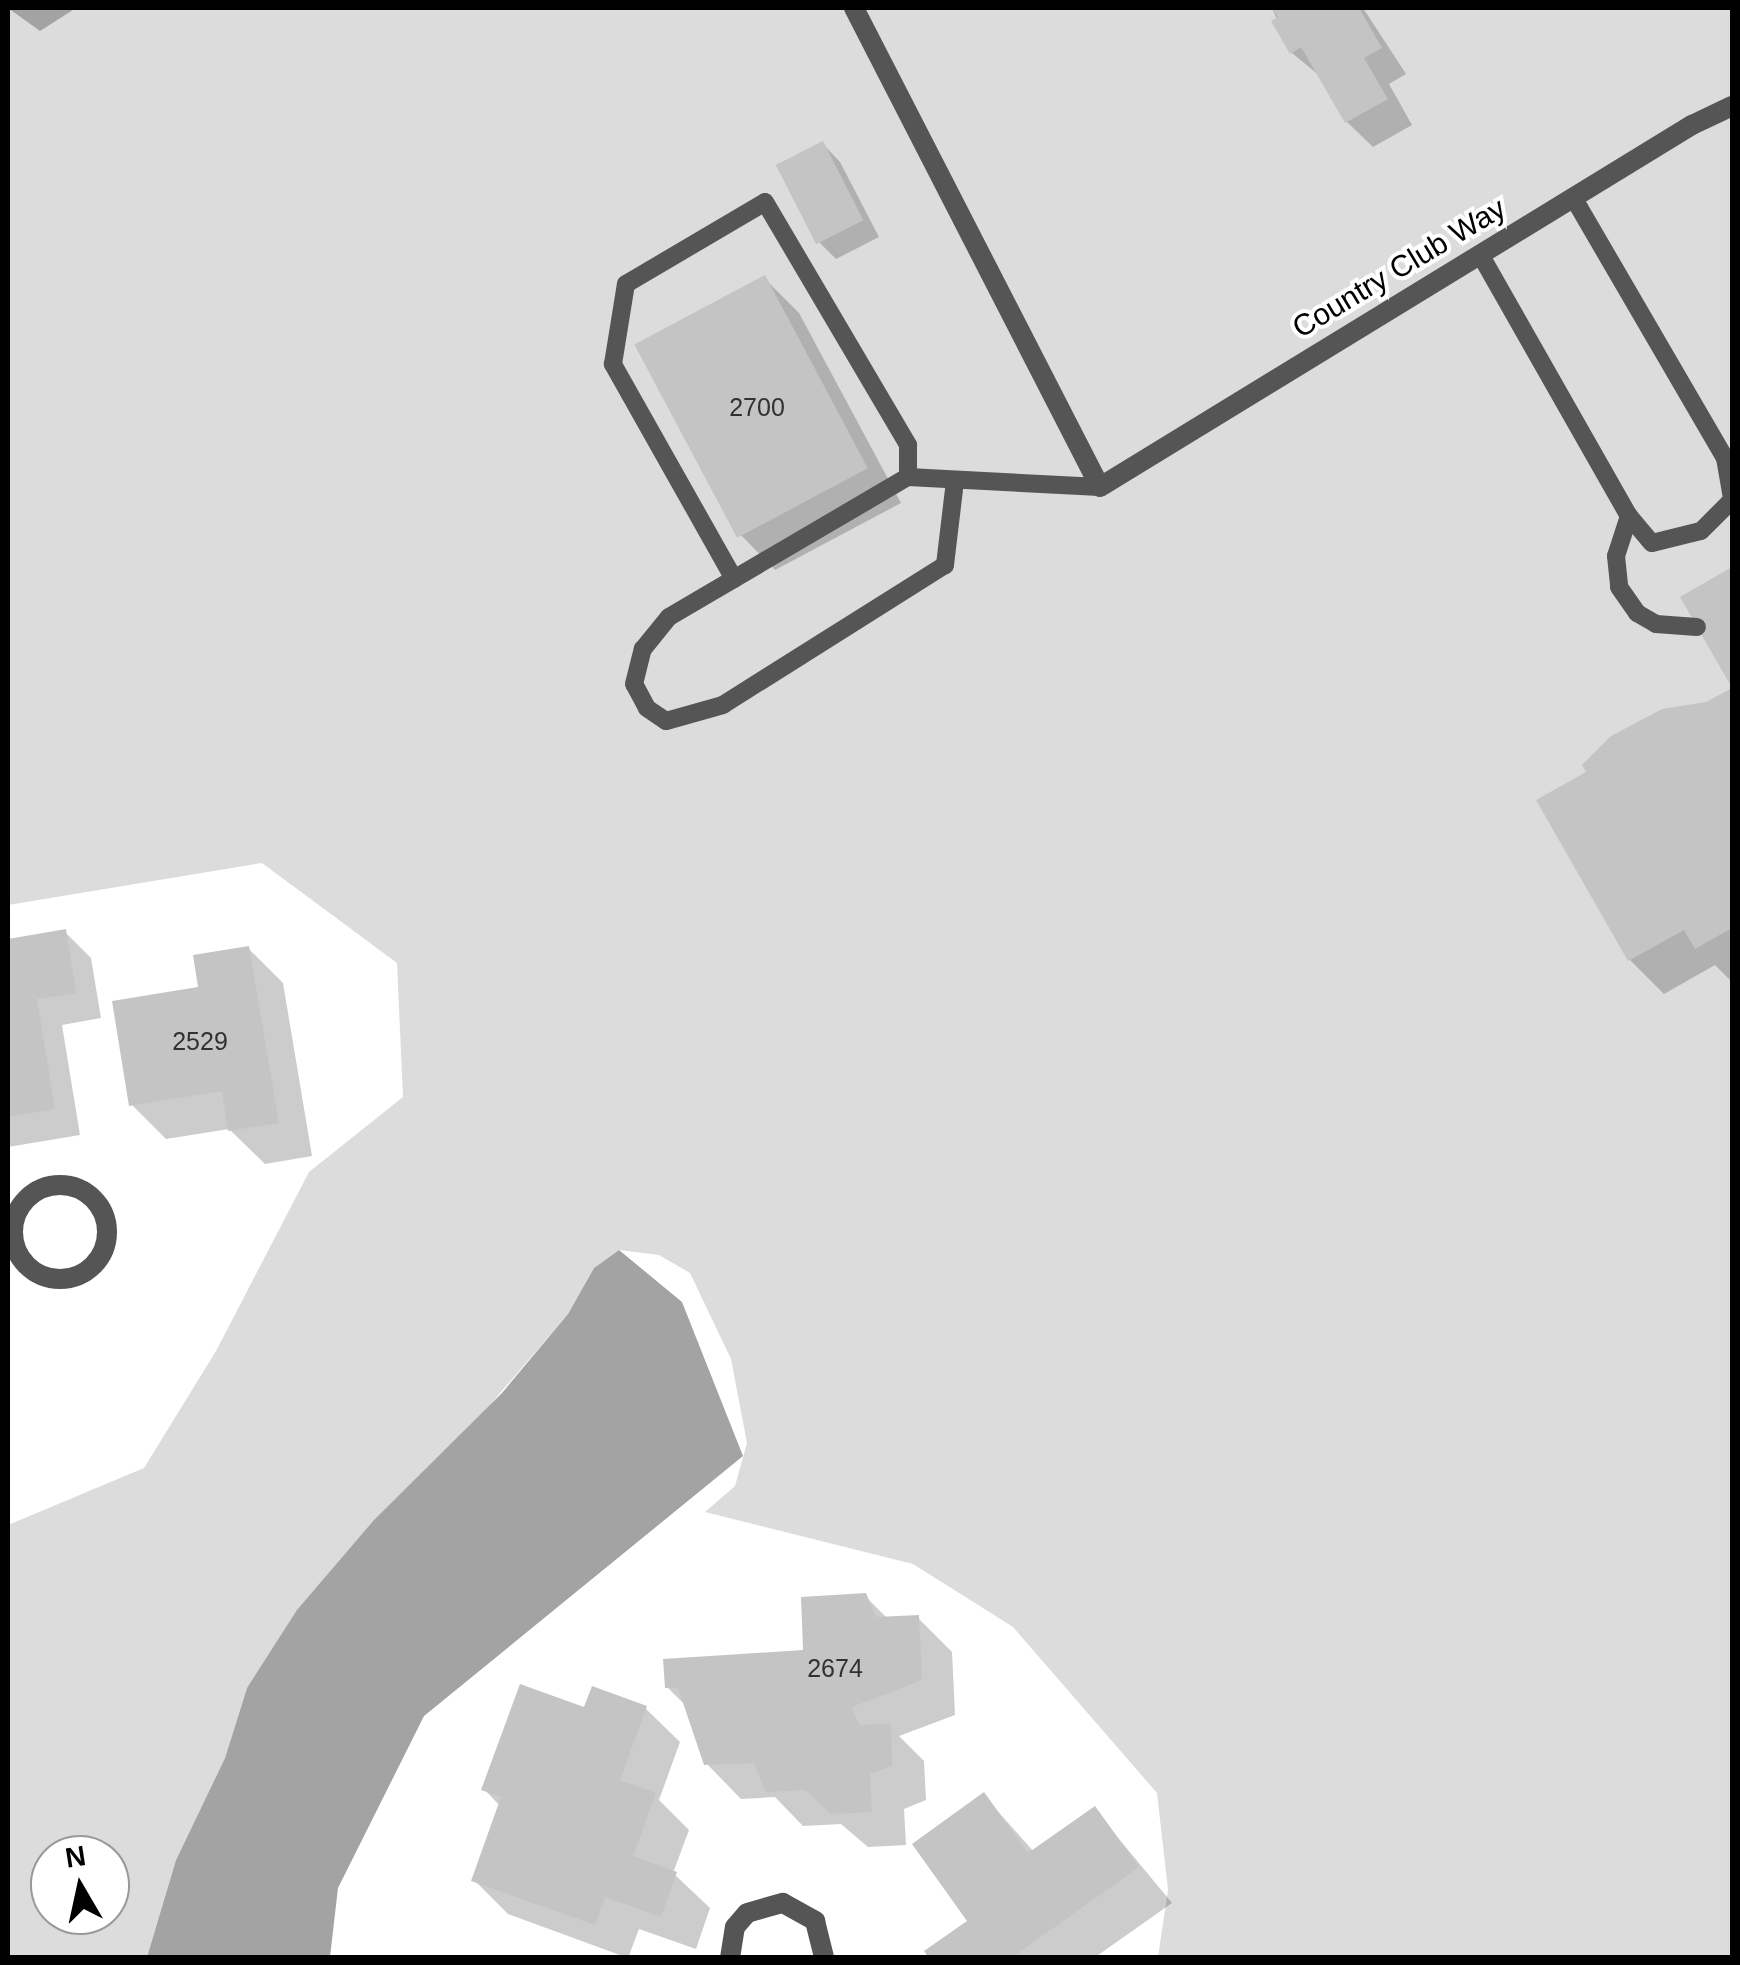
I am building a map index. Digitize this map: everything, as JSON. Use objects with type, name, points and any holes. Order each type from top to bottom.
[{"type":"street","points":[[854,8],[1100,487]]},
{"type":"street","name":"Country Club Way","points":[[1100,487],[1574,197],[1732,106]]},
{"type":"street","points":[[70,1185],[100,1206],[106,1242],[86,1272],[50,1279],[19,1258],[10,1222],[34,1192],[70,1185]]},
{"type":"street","points":[[730,1958],[735,1927],[747,1913],[783,1903],[815,1921],[824,1958]]},
{"type":"lane","points":[[1480,254],[1628,516],[1652,543],[1702,532],[1732,499],[1728,458],[1574,197]]},
{"type":"lane","points":[[734,579],[614,364],[626,284],[765,202],[908,445],[908,478]]},
{"type":"lane","points":[[955,481],[946,566],[723,705],[666,721],[648,708],[634,684],[643,649],[670,617],[908,478],[1100,487]]},
{"type":"lane","points":[[1628,516],[1616,556],[1619,587],[1637,613],[1656,624],[1697,627]]},
{"type":"shaded area","points":[[8,8],[1732,8],[1732,1957],[1158,1957],[1168,1890],[1157,1793],[1013,1627],[913,1564],[705,1512],[735,1486],[747,1443],[731,1359],[690,1273],[659,1255],[619,1250],[594,1268],[568,1314],[247,1688],[225,1758],[176,1860],[147,1957],[8,1957],[8,1525],[144,1468],[216,1351],[309,1172],[403,1097],[397,963],[262,863],[8,905]]},
{"type":"shaded area","points":[[8,8],[76,8],[40,31]]},
{"type":"shaded area","points":[[619,1250],[682,1302],[743,1456],[424,1716],[338,1888],[330,1957],[147,1957],[176,1860],[225,1758],[247,1688],[297,1610],[374,1520],[502,1393],[568,1314],[594,1268]]},
{"type":"building","points":[[1272,8],[1359,8],[1382,48],[1364,58],[1388,99],[1345,123],[1301,47],[1290,54],[1271,21],[1278,17]]},
{"type":"building","points":[[823,141],[863,220],[816,244],[776,165]]},
{"type":"building","points":[[765,275],[868,468],[737,538],[634,344]]},
{"type":"building","points":[[1732,567],[1732,688],[1680,597]]},
{"type":"building","points":[[1732,688],[1732,928],[1695,949],[1684,930],[1628,961],[1536,800],[1586,772],[1582,765],[1611,736],[1662,709],[1706,702]]},
{"type":"building","points":[[66,929],[76,993],[37,999],[55,1109],[8,1117],[8,939]]},
{"type":"building","points":[[249,946],[279,1123],[228,1131],[222,1091],[129,1106],[112,1001],[198,987],[193,955]]},
{"type":"building","points":[[866,1593],[876,1617],[919,1615],[922,1680],[852,1707],[859,1725],[891,1724],[892,1766],[870,1774],[872,1812],[831,1814],[805,1790],[766,1792],[754,1763],[704,1765],[678,1688],[665,1688],[663,1659],[803,1650],[801,1597]]},
{"type":"building","points":[[520,1684],[584,1707],[592,1686],[647,1706],[620,1780],[656,1793],[633,1856],[677,1872],[661,1917],[605,1897],[595,1925],[471,1881],[501,1797],[481,1790]]},
{"type":"building","points":[[984,1792],[1028,1853],[1095,1806],[1139,1867],[1011,1958],[929,1958],[924,1951],[967,1921],[912,1844]]}]
